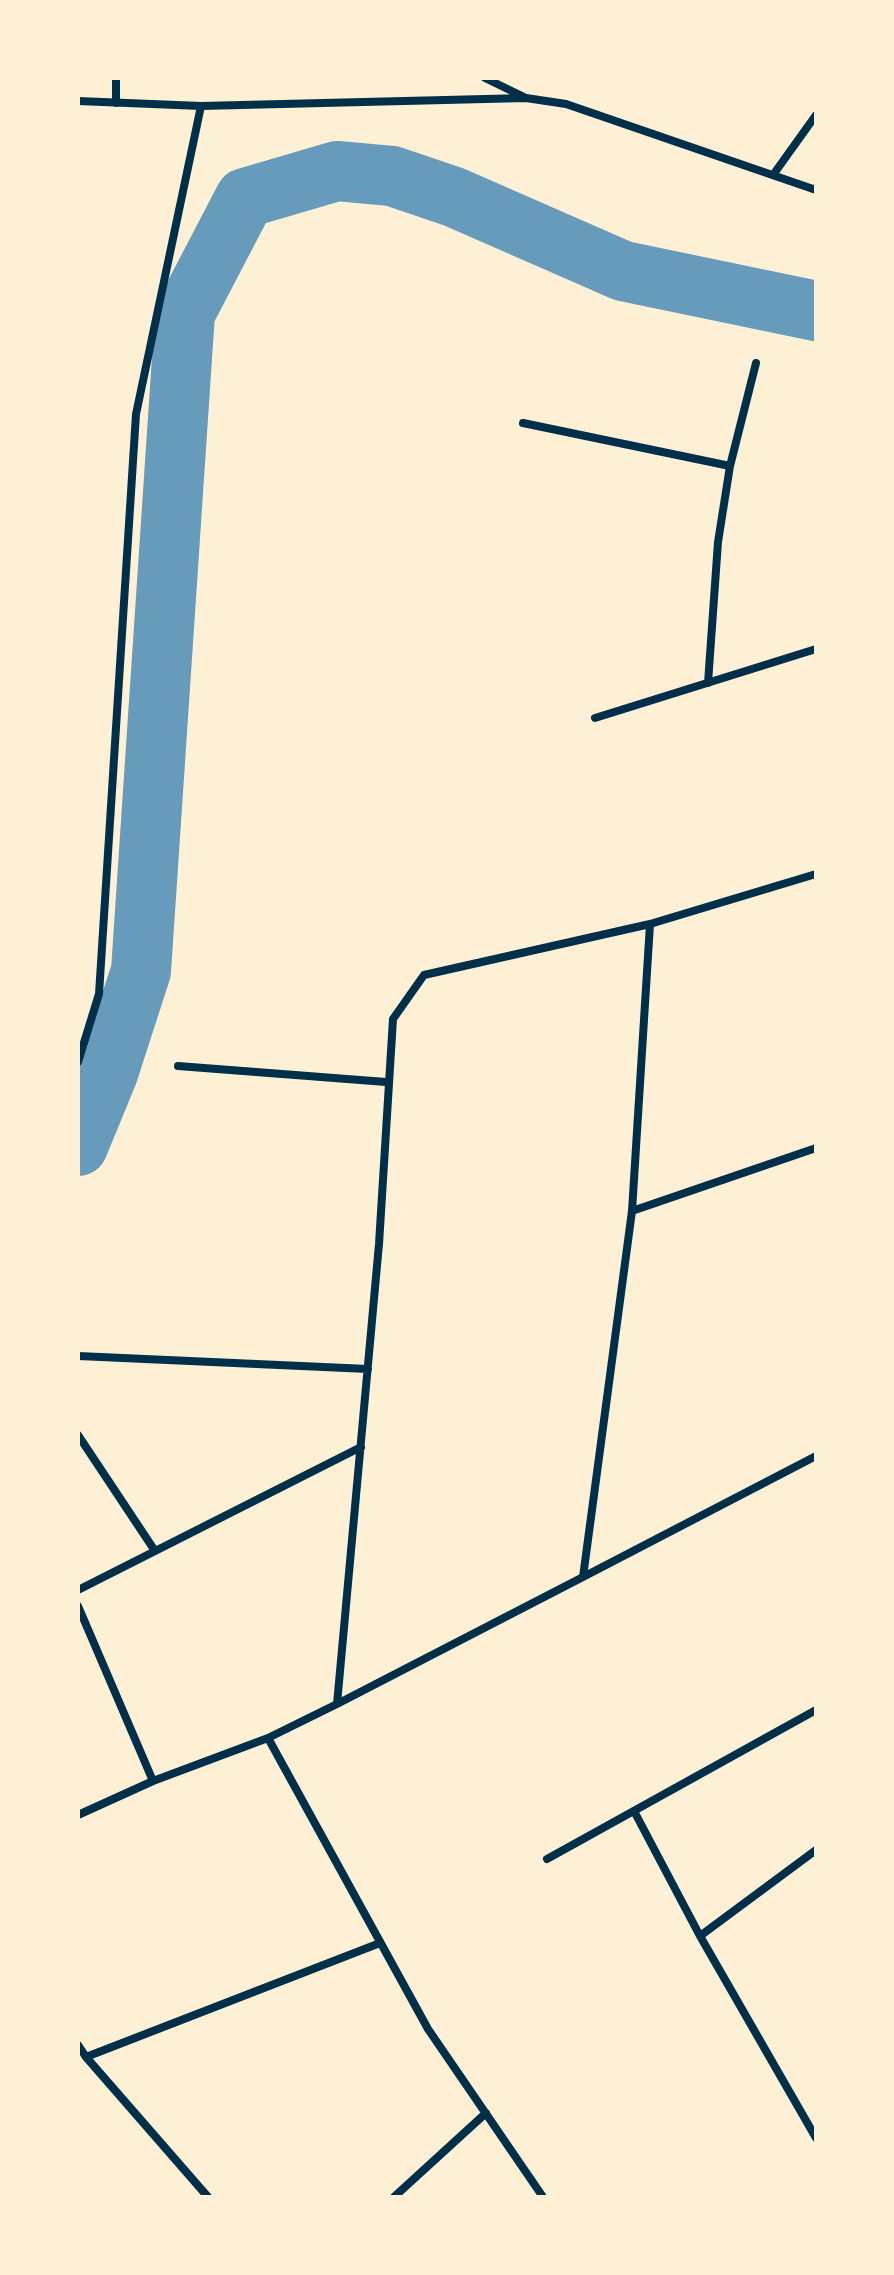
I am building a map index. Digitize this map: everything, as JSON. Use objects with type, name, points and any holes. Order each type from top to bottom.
[{"type":"street","points":[[116,78],[116,103]]},
{"type":"street","points":[[485,78],[526,98]]},
{"type":"street","points":[[78,101],[201,106],[526,98],[566,104],[816,190]]},
{"type":"street","points":[[78,1062],[99,994],[136,414],[201,106]]},
{"type":"street","points":[[773,175],[816,115]]},
{"type":"street","points":[[708,683],[718,542],[730,466],[756,363]]},
{"type":"street","points":[[523,423],[730,466]]},
{"type":"street","points":[[595,718],[816,649]]},
{"type":"street","points":[[337,1704],[379,1244],[386,1082],[393,1019],[424,975],[650,924],[816,874]]},
{"type":"street","points":[[583,1577],[632,1211],[650,924]]},
{"type":"street","points":[[178,1066],[386,1082]]},
{"type":"street","points":[[632,1211],[816,1148]]},
{"type":"street","points":[[78,1356],[368,1369]]},
{"type":"street","points":[[78,1435],[155,1551]]},
{"type":"street","points":[[78,1590],[361,1447]]},
{"type":"street","points":[[78,1815],[153,1781],[268,1738],[816,1456]]},
{"type":"street","points":[[78,1606],[153,1781]]},
{"type":"street","points":[[547,1859],[816,1710]]},
{"type":"street","points":[[268,1738],[428,2029],[543,2197]]},
{"type":"street","points":[[634,1811],[700,1936],[816,2138]]},
{"type":"street","points":[[700,1936],[816,1850]]},
{"type":"street","points":[[86,2057],[380,1943]]},
{"type":"street","points":[[78,2045],[208,2197]]},
{"type":"street","points":[[394,2197],[486,2113]]},
{"type":"waterway","points":[[78,1146],[108,1073],[141,971],[185,313],[245,198],[337,171],[392,176],[454,197],[623,271],[816,311]]}]
